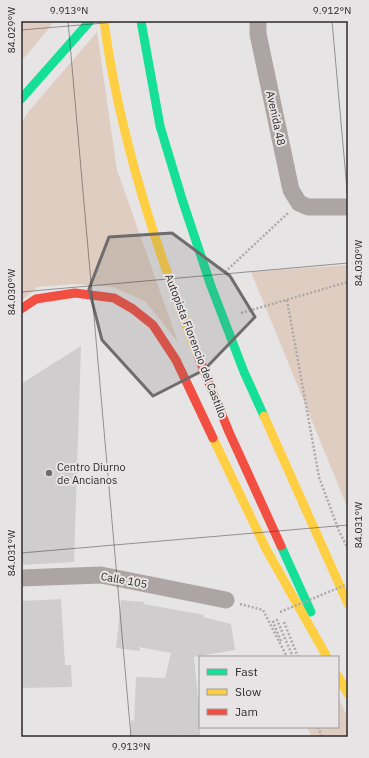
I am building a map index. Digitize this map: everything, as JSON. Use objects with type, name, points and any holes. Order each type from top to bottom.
[{"type":"main road","points":[[21,99],[90,21]]},
{"type":"main road","name":"Autopista Florencio del Castillo","points":[[104,21],[108,52],[133,164],[163,262],[203,369],[245,468],[332,656]]},
{"type":"main road","points":[[141,21],[160,126],[182,199],[211,286],[244,372],[348,604]]},
{"type":"main road","points":[[21,309],[36,299],[75,293],[114,298],[133,309],[152,325],[176,360],[266,549],[326,656]]},
{"type":"main road","points":[[339,672],[348,693]]},
{"type":"main road","points":[[339,678],[348,693]]},
{"type":"street","name":"Avenida 48","points":[[258,21],[258,34],[291,190],[304,205]]},
{"type":"street","points":[[304,205],[348,208]]},
{"type":"street","name":"Calle 105","points":[[21,578],[101,575],[226,600]]},
{"type":"path","points":[[211,286],[304,205]]},
{"type":"path","points":[[223,319],[348,282]]},
{"type":"path","points":[[287,300],[319,477],[339,531],[348,549]]},
{"type":"path","points":[[298,656],[280,612],[348,584]]},
{"type":"path","points":[[226,600],[263,610],[286,656]]},
{"type":"path","points":[[286,656],[273,622],[277,620],[293,656]]},
{"type":"highlighted area","points":[[172,233],[230,276],[255,317],[204,370],[153,396],[102,340],[89,289],[109,237]]},
{"type":"shaded area","points":[[21,21],[55,21],[24,58],[21,56]]},
{"type":"shaded area","points":[[97,32],[117,170],[178,342],[145,301],[113,287],[75,284],[38,287],[21,301],[21,124],[28,112]]},
{"type":"shaded area","points":[[347,265],[348,269],[348,509],[251,272]]},
{"type":"shaded area","points":[[339,699],[348,718],[348,737],[312,737],[308,728],[339,728]]},
{"type":"building","name":"Centro Diurno de Ancianos","points":[[81,346],[74,562],[21,565],[21,384]]},
{"type":"building","points":[[61,599],[65,665],[71,665],[72,687],[21,688],[21,601]]},
{"type":"building","points":[[121,600],[144,602],[144,604],[204,615],[203,617],[231,624],[235,650],[194,657],[199,697],[200,737],[183,737],[183,735],[167,737],[130,737],[131,720],[134,721],[136,677],[165,678],[171,653],[139,647],[140,651],[116,648]]},
{"type":"traffic: fast","points":[[21,99],[90,21]]},
{"type":"traffic: fast","points":[[141,21],[160,126],[182,199],[211,286],[244,372],[264,416]]},
{"type":"traffic: fast","points":[[281,546],[311,612]]},
{"type":"traffic: slow","points":[[104,21],[119,107],[129,149],[154,233],[198,356]]},
{"type":"traffic: slow","points":[[264,416],[348,604]]},
{"type":"traffic: slow","points":[[213,438],[266,549],[326,656]]},
{"type":"traffic: slow","points":[[339,678],[348,694]]},
{"type":"traffic: jam","points":[[21,309],[36,299],[75,293],[114,298],[133,309],[153,325],[176,360],[213,438]]},
{"type":"traffic: jam","points":[[198,356],[229,432],[281,546]]},
{"type":"place","name":"Centro Diurno de Ancianos","points":[[49,473]]}]
